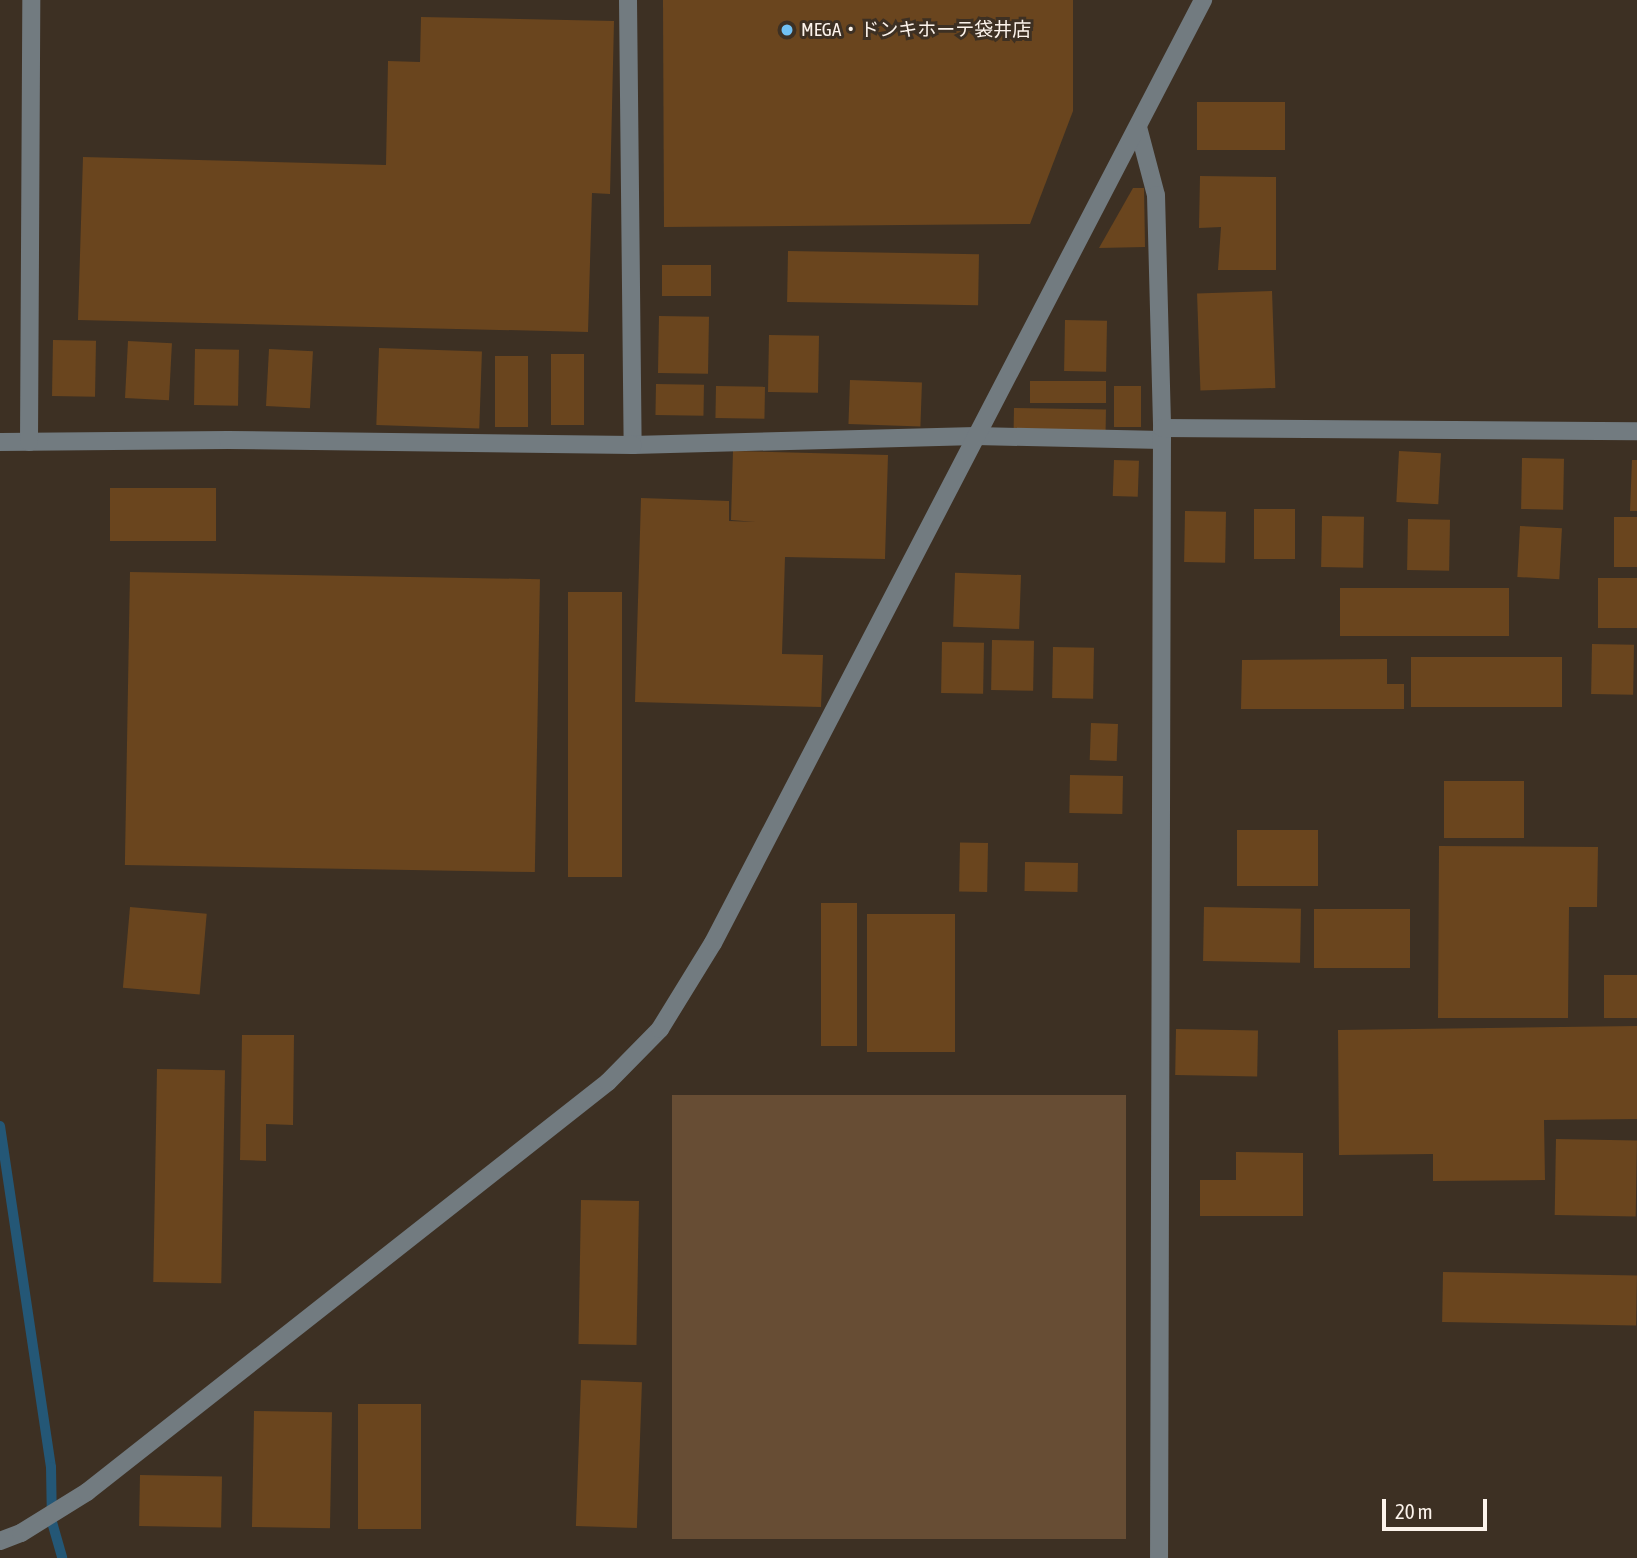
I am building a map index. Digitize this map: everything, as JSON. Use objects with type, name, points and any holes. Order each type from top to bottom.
[{"type":"street","points":[[30,442],[31,0]]},
{"type":"street","points":[[628,0],[633,445]]},
{"type":"street","points":[[0,1541],[21,1532],[87,1492],[608,1082],[660,1029],[713,943],[1203,0]]},
{"type":"street","points":[[1138,127],[1156,195],[1162,434],[1160,1558]]},
{"type":"street","points":[[0,442],[228,440],[633,445],[976,436],[1637,431]]},
{"type":"shaded area","points":[[672,1095],[1126,1095],[1126,1539],[672,1539]]},
{"type":"building","points":[[663,0],[1073,0],[1073,111],[1030,224],[664,227]]},
{"type":"building","points":[[421,17],[614,21],[610,194],[592,193],[588,332],[78,320],[83,157],[386,165],[388,61],[420,62]]},
{"type":"building","points":[[1197,102],[1285,102],[1285,150],[1197,150]]},
{"type":"building","points":[[1200,176],[1276,177],[1276,270],[1218,270],[1221,227],[1199,228]]},
{"type":"building","points":[[1133,188],[1144,188],[1145,247],[1099,248]]},
{"type":"building","points":[[788,251],[979,254],[978,305],[787,302]]},
{"type":"building","points":[[662,265],[711,265],[711,296],[662,296]]},
{"type":"building","points":[[1272,291],[1275,388],[1200,391],[1197,294]]},
{"type":"building","points":[[659,316],[709,317],[708,374],[658,373]]},
{"type":"building","points":[[1065,320],[1107,321],[1106,372],[1064,371]]},
{"type":"building","points":[[769,335],[819,336],[818,393],[768,392]]},
{"type":"building","points":[[53,340],[96,341],[95,397],[52,396]]},
{"type":"building","points":[[128,341],[172,343],[169,400],[125,398]]},
{"type":"building","points":[[379,348],[482,352],[479,429],[376,425]]},
{"type":"building","points":[[195,349],[239,350],[238,406],[194,405]]},
{"type":"building","points":[[269,349],[313,351],[310,408],[266,406]]},
{"type":"building","points":[[551,354],[584,354],[584,425],[551,425]]},
{"type":"building","points":[[495,356],[528,356],[528,427],[495,427]]},
{"type":"building","points":[[850,380],[922,383],[920,426],[848,424]]},
{"type":"building","points":[[1030,381],[1106,381],[1106,403],[1030,403]]},
{"type":"building","points":[[656,384],[704,385],[703,416],[655,415]]},
{"type":"building","points":[[716,386],[765,387],[764,419],[715,418]]},
{"type":"building","points":[[1114,386],[1141,386],[1141,427],[1114,427]]},
{"type":"building","points":[[1014,408],[1106,410],[1106,431],[1014,429]]},
{"type":"building","points":[[733,451],[888,455],[885,559],[785,557],[782,654],[823,655],[821,707],[635,702],[641,498],[729,501],[729,521],[756,522],[731,520]]},
{"type":"building","points":[[1399,451],[1441,453],[1438,504],[1396,502]]},
{"type":"building","points":[[1522,458],[1564,459],[1563,510],[1521,509]]},
{"type":"building","points":[[1114,460],[1139,461],[1138,497],[1113,496]]},
{"type":"building","points":[[1632,460],[1637,460],[1637,511],[1630,511]]},
{"type":"building","points":[[110,488],[216,488],[216,541],[110,541]]},
{"type":"building","points":[[1254,509],[1295,509],[1295,559],[1254,559]]},
{"type":"building","points":[[1185,511],[1226,512],[1225,563],[1184,562]]},
{"type":"building","points":[[1322,516],[1364,517],[1363,568],[1321,567]]},
{"type":"building","points":[[1614,517],[1637,517],[1637,567],[1614,567]]},
{"type":"building","points":[[1408,519],[1450,520],[1449,571],[1407,570]]},
{"type":"building","points":[[1520,526],[1562,528],[1559,579],[1517,577]]},
{"type":"building","points":[[130,572],[540,579],[535,872],[125,865]]},
{"type":"building","points":[[955,573],[1021,575],[1019,629],[953,627]]},
{"type":"building","points":[[1598,578],[1637,578],[1637,628],[1598,628]]},
{"type":"building","points":[[1340,588],[1509,588],[1509,636],[1340,636]]},
{"type":"building","points":[[568,592],[622,592],[622,877],[568,877]]},
{"type":"building","points":[[992,640],[1034,641],[1033,691],[991,690]]},
{"type":"building","points":[[942,642],[984,643],[983,694],[941,693]]},
{"type":"building","points":[[1592,644],[1634,645],[1633,695],[1591,694]]},
{"type":"building","points":[[1053,647],[1094,648],[1093,699],[1052,698]]},
{"type":"building","points":[[1411,657],[1562,657],[1562,707],[1411,707]]},
{"type":"building","points":[[1387,659],[1387,684],[1404,684],[1404,709],[1241,709],[1242,660]]},
{"type":"building","points":[[1091,723],[1118,724],[1117,761],[1090,760]]},
{"type":"building","points":[[1070,775],[1123,776],[1122,814],[1069,813]]},
{"type":"building","points":[[1444,781],[1524,781],[1524,838],[1444,838]]},
{"type":"building","points":[[1237,830],[1318,830],[1318,886],[1237,886]]},
{"type":"building","points":[[960,843],[988,843],[987,892],[959,892]]},
{"type":"building","points":[[1439,846],[1598,847],[1597,907],[1569,907],[1568,1018],[1438,1018]]},
{"type":"building","points":[[1025,862],[1078,863],[1077,892],[1024,891]]},
{"type":"building","points":[[821,903],[857,903],[857,1046],[821,1046]]},
{"type":"building","points":[[130,907],[207,914],[200,994],[123,988]]},
{"type":"building","points":[[1204,907],[1301,909],[1300,963],[1203,961]]},
{"type":"building","points":[[1314,909],[1410,909],[1410,968],[1314,968]]},
{"type":"building","points":[[867,914],[955,914],[955,1052],[867,1052]]},
{"type":"building","points":[[1604,975],[1637,975],[1637,1018],[1604,1018]]},
{"type":"building","points":[[1637,1026],[1637,1119],[1544,1120],[1545,1180],[1433,1181],[1433,1154],[1339,1155],[1338,1030]]},
{"type":"building","points":[[1176,1029],[1258,1030],[1257,1076],[1175,1075]]},
{"type":"building","points":[[242,1035],[294,1035],[293,1125],[266,1124],[266,1161],[240,1160]]},
{"type":"building","points":[[157,1069],[225,1070],[221,1283],[153,1282]]},
{"type":"building","points":[[1556,1139],[1637,1140],[1636,1216],[1555,1215]]},
{"type":"building","points":[[1236,1152],[1303,1153],[1303,1216],[1200,1216],[1200,1180],[1236,1180]]},
{"type":"building","points":[[581,1200],[639,1201],[636,1345],[578,1344]]},
{"type":"building","points":[[1443,1272],[1637,1275],[1636,1325],[1442,1322]]},
{"type":"building","points":[[581,1380],[642,1382],[637,1528],[576,1526]]},
{"type":"building","points":[[358,1404],[421,1404],[421,1529],[358,1529]]},
{"type":"building","points":[[254,1411],[332,1412],[330,1528],[252,1527]]},
{"type":"building","points":[[140,1475],[222,1476],[221,1527],[139,1526]]},
{"type":"waterway","points":[[0,1126],[51,1467],[52,1522],[62,1558]]},
{"type":"place","name":"MEGA・ドンキホーテ袋井店","points":[[787,30]]}]
